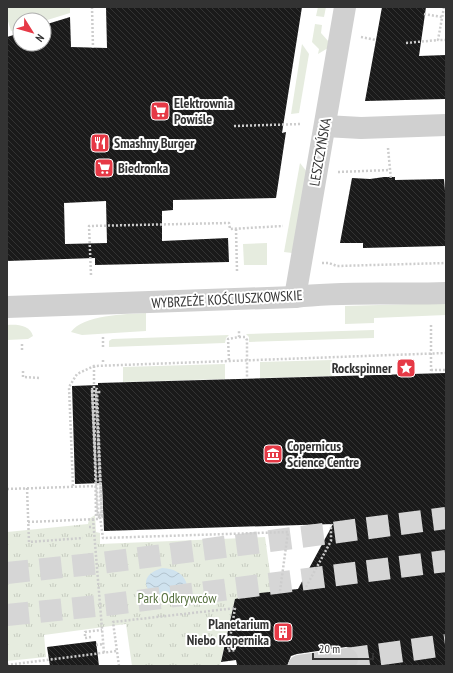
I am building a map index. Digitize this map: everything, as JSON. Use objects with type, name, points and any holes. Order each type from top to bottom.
[{"type":"street","name":"LESZCZYŃSKA","points":[[295,297],[345,7]]},
{"type":"street","points":[[325,126],[361,128],[446,125]]},
{"type":"street","name":"WYBRZEŻE KOŚCIUSZKOWSKIE","points":[[7,307],[295,297],[356,292],[398,295],[446,293]]},
{"type":"street","points":[[299,666],[347,658]]},
{"type":"path","points":[[92,7],[93,48]]},
{"type":"path","points":[[438,40],[444,7]]},
{"type":"path","points":[[424,14],[442,17]]},
{"type":"path","points":[[361,37],[376,40]]},
{"type":"path","points":[[406,43],[446,40]]},
{"type":"path","points":[[234,126],[301,124]]},
{"type":"path","points":[[338,172],[390,170]]},
{"type":"path","points":[[91,275],[89,226],[229,223],[230,229],[236,229],[283,226]]},
{"type":"path","points":[[236,229],[237,271]]},
{"type":"path","points":[[316,264],[329,263],[337,266],[446,263]]},
{"type":"path","points":[[430,325],[431,372],[446,370]]},
{"type":"path","points":[[239,331],[239,337]]},
{"type":"path","points":[[103,337],[103,347]]},
{"type":"path","points":[[229,360],[228,339],[239,337],[246,338],[247,378]]},
{"type":"path","points":[[22,344],[22,350]]},
{"type":"path","points":[[73,486],[69,387],[74,378],[94,366],[103,364],[446,353]]},
{"type":"path","points":[[94,366],[94,385],[94,392],[94,416],[95,423],[95,454],[95,462],[95,470],[96,516],[102,516],[101,500],[97,399],[96,391],[92,391],[93,407],[93,414],[94,422],[94,438],[95,470],[96,478],[96,486],[96,494],[97,509],[97,517],[102,517],[99,427],[97,397],[97,389],[92,389],[92,397],[93,405],[94,421],[94,428],[94,436],[95,452],[95,460],[97,507],[98,515],[101,515],[96,392],[101,392]]},
{"type":"path","points":[[23,372],[23,377],[40,378]]},
{"type":"path","points":[[68,378],[74,378]]},
{"type":"path","points":[[7,489],[99,486],[100,518],[103,538],[288,532],[280,590]]},
{"type":"path","points":[[27,488],[29,542],[83,538]]},
{"type":"path","points":[[28,522],[100,518]]},
{"type":"path","points":[[92,519],[104,653]]},
{"type":"path","points":[[306,587],[331,541],[331,524]]},
{"type":"path","points":[[119,666],[113,622],[235,608],[228,651],[236,650]]},
{"type":"path","points":[[91,637],[85,638],[84,632],[102,630]]},
{"type":"path","points":[[96,645],[103,644]]},
{"type":"path","points":[[7,665],[117,651]]},
{"type":"green space","points":[[7,7],[70,7],[70,13],[52,19],[52,12],[12,12],[11,31],[7,18]]},
{"type":"green space","points":[[318,7],[326,7],[324,17],[316,16]]},
{"type":"green space","points":[[315,24],[322,25],[321,33],[329,42],[328,48],[318,54],[319,49],[312,42]]},
{"type":"green space","points":[[302,44],[309,54],[299,113],[291,114]]},
{"type":"green space","points":[[300,163],[307,172],[292,253],[284,252]]},
{"type":"green space","points":[[267,243],[267,265],[244,265],[243,244]]},
{"type":"green space","points":[[446,303],[446,315],[374,318],[374,323],[345,324],[345,306]]},
{"type":"green space","points":[[146,313],[146,331],[82,335],[71,332],[77,326],[85,322],[105,316]]},
{"type":"green space","points":[[7,325],[19,325],[26,327],[33,336],[28,339],[7,340]]},
{"type":"green space","points":[[374,330],[374,338],[249,342],[249,337],[246,334]]},
{"type":"green space","points":[[229,335],[226,338],[225,343],[109,347],[109,341],[112,339]]},
{"type":"green space","points":[[332,360],[332,376],[260,378],[260,362]]},
{"type":"green space","points":[[225,364],[225,379],[123,382],[123,367]]},
{"type":"green space","name":"Park Odkrywców","points":[[95,515],[96,532],[100,533],[100,544],[265,537],[273,595],[234,604],[220,665],[132,666],[126,624],[44,635],[46,657],[7,661],[7,532],[88,524],[89,519]]},
{"type":"water","points":[[162,568],[176,571],[183,576],[188,590],[181,598],[171,601],[162,599],[153,595],[148,588],[146,581],[150,574]]},
{"type":"building","points":[[106,7],[302,7],[282,133],[286,132],[276,198],[173,200],[173,210],[162,211],[162,241],[228,238],[229,262],[95,265],[95,258],[7,261],[7,37],[12,35],[12,52],[52,52],[52,23],[70,17],[71,47],[107,48]],"holes":[[[106,201],[107,243],[65,244],[64,203]]]},
{"type":"building","points":[[382,7],[426,7],[419,56],[446,55],[446,99],[365,101]]},
{"type":"building","points":[[395,177],[395,180],[444,179],[446,203],[445,246],[363,248],[363,243],[340,243],[352,178],[370,179]]},
{"type":"building","name":"Copernicus Science Centre","points":[[446,373],[446,666],[357,666],[359,658],[357,652],[352,648],[346,647],[297,654],[291,656],[287,666],[237,665],[236,660],[221,662],[235,599],[260,593],[298,589],[333,524],[104,531],[102,483],[75,484],[72,386],[98,385],[98,383]]},
{"type":"building","points":[[96,641],[99,666],[50,666],[47,647]]},
{"type":"tunnel","points":[[7,573],[101,563],[446,518]]},
{"type":"tunnel","points":[[7,615],[106,605],[446,561]]},
{"type":"tunnel","points":[[347,659],[446,645]]},
{"type":"place","name":"Elektrownia Powiśle","points":[[160,111]]},
{"type":"place","name":"Smashny Burger","points":[[100,143]]},
{"type":"place","name":"Biedronka","points":[[104,168]]},
{"type":"place","name":"Rockspinner","points":[[406,368]]},
{"type":"place","name":"Copernicus Science Centre","points":[[273,454]]},
{"type":"place","name":"Planetarium Niebo Kopernika","points":[[283,632]]}]
